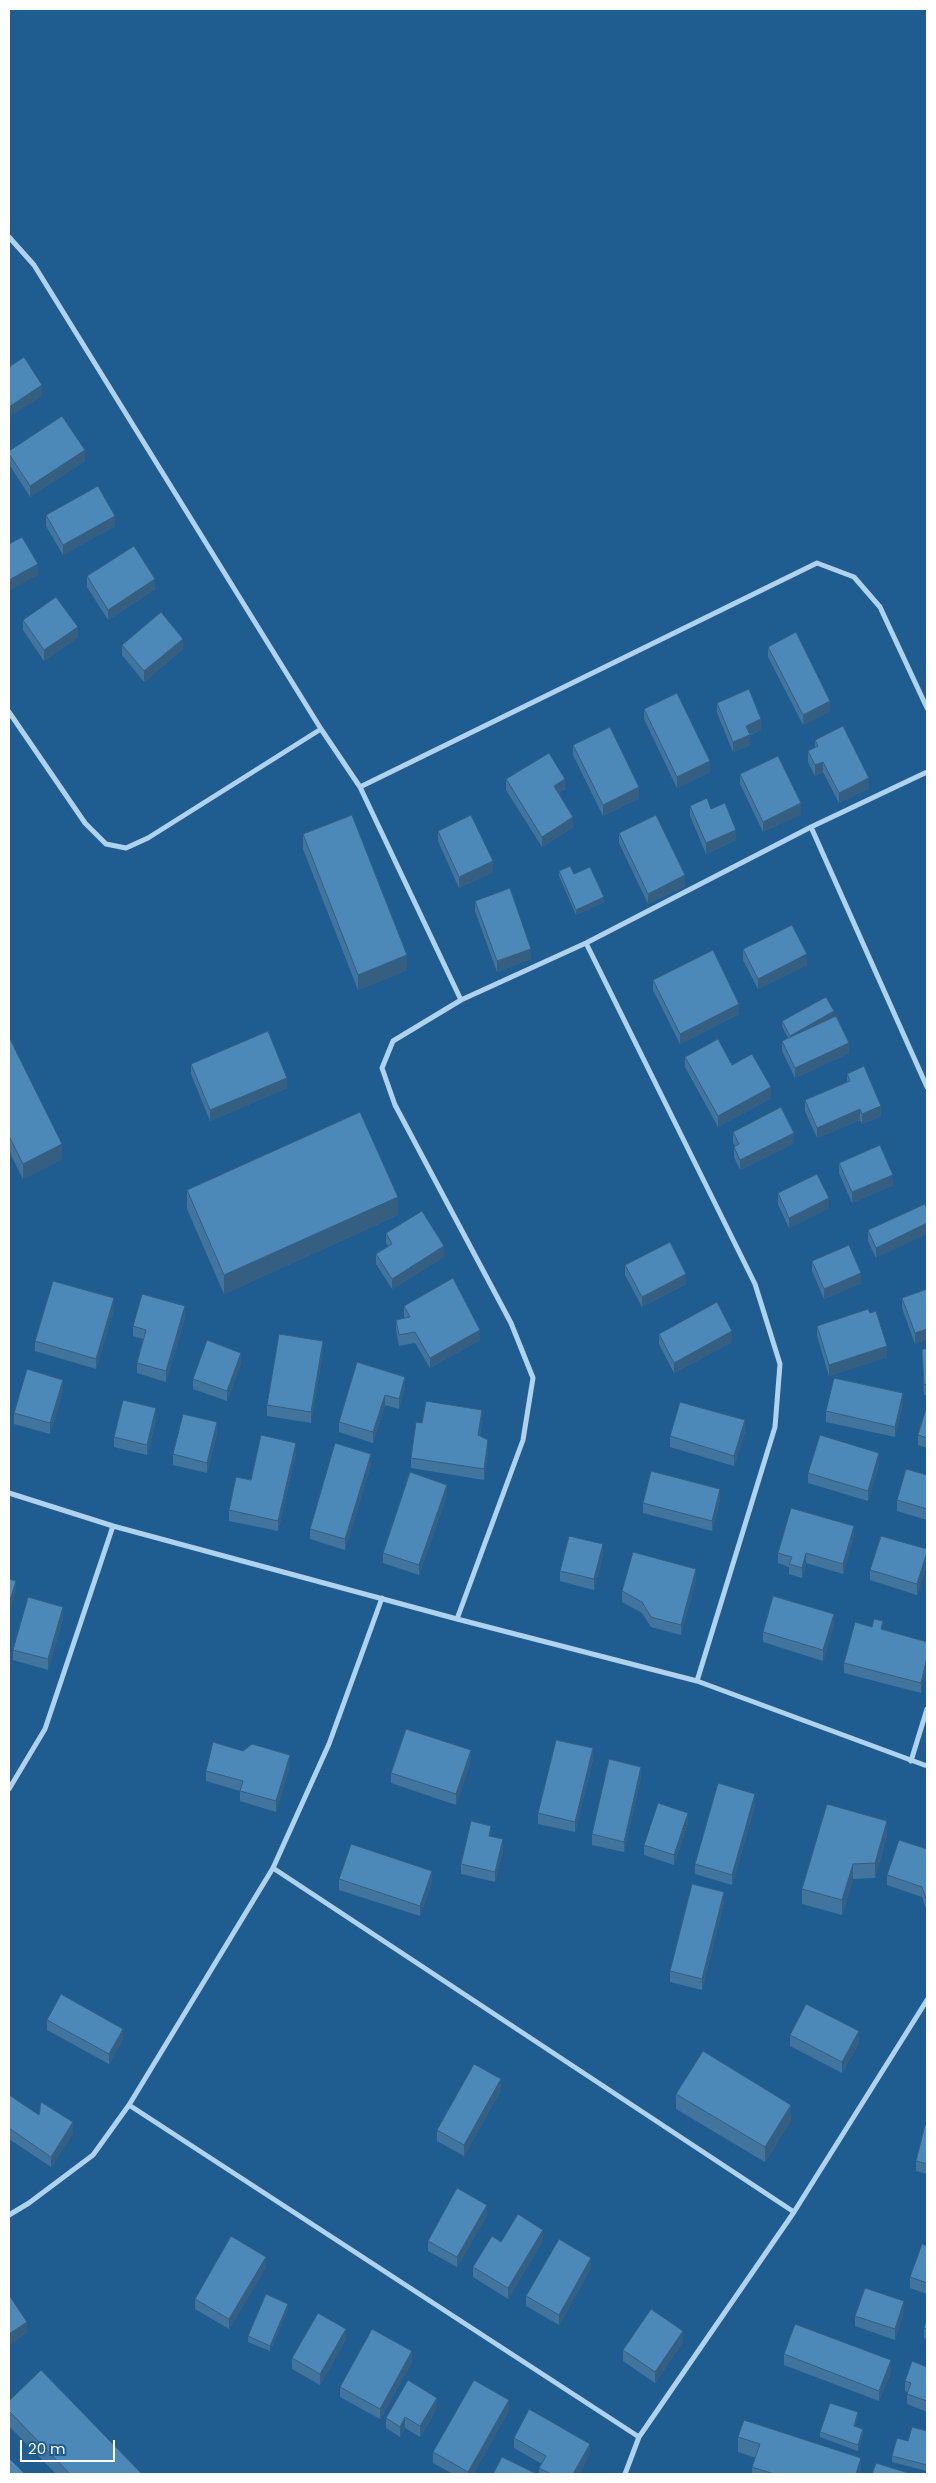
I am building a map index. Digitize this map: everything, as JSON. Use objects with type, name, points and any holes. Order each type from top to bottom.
[{"type":"street","points":[[9,237],[34,265],[321,730],[360,787],[461,1000]]},
{"type":"street","points":[[360,787],[817,563],[854,577],[880,606],[927,708]]},
{"type":"street","points":[[9,712],[86,823],[106,844],[126,848],[148,838],[321,730]]},
{"type":"street","points":[[457,1619],[523,1440],[533,1378],[512,1323],[395,1105],[382,1068],[393,1041],[461,1000],[586,943],[811,827],[927,772]]},
{"type":"street","points":[[811,827],[927,1087]]},
{"type":"street","points":[[586,943],[755,1284],[780,1364],[775,1427],[697,1681]]},
{"type":"street","points":[[9,1494],[113,1526],[457,1619],[697,1681],[927,1766]]},
{"type":"street","points":[[9,1789],[45,1729],[113,1526]]},
{"type":"street","points":[[9,2215],[29,2203],[93,2155],[129,2105],[273,1868],[329,1744],[382,1598]]},
{"type":"street","points":[[911,1761],[927,1709]]},
{"type":"street","points":[[273,1868],[794,2212]]},
{"type":"street","points":[[625,2474],[639,2437],[794,2212],[927,2000]]},
{"type":"street","points":[[129,2105],[639,2437]]},
{"type":"building","points":[[24,357],[42,385],[9,407],[9,367]]},
{"type":"building","points":[[62,416],[85,450],[30,486],[9,454],[9,451]]},
{"type":"building","points":[[98,486],[115,516],[63,545],[46,515]]},
{"type":"building","points":[[22,537],[38,564],[9,580],[9,544]]},
{"type":"building","points":[[134,546],[155,579],[108,610],[87,576]]},
{"type":"building","points":[[56,597],[78,627],[44,650],[23,620]]},
{"type":"building","points":[[161,612],[183,639],[144,671],[122,645]]},
{"type":"building","points":[[796,632],[830,701],[803,715],[768,647]]},
{"type":"building","points":[[749,689],[761,719],[746,726],[750,735],[733,742],[717,703]]},
{"type":"building","points":[[677,693],[710,761],[677,777],[644,709]]},
{"type":"building","points":[[843,726],[869,778],[839,793],[823,762],[815,765],[808,751],[818,746],[815,740]]},
{"type":"building","points":[[610,727],[639,787],[603,805],[573,745]]},
{"type":"building","points":[[549,753],[565,779],[554,786],[573,817],[542,837],[506,779]]},
{"type":"building","points":[[778,756],[801,803],[763,822],[740,774]]},
{"type":"building","points":[[707,798],[711,809],[725,803],[736,830],[706,843],[690,806]]},
{"type":"building","points":[[352,815],[407,955],[358,975],[303,834]]},
{"type":"building","points":[[471,815],[493,861],[459,877],[438,831]]},
{"type":"building","points":[[656,815],[685,875],[648,894],[619,833]]},
{"type":"building","points":[[570,866],[574,874],[590,867],[604,897],[576,910],[559,871]]},
{"type":"building","points":[[510,888],[531,949],[497,961],[475,901]]},
{"type":"building","points":[[792,925],[807,954],[758,979],[743,949]]},
{"type":"building","points":[[713,950],[739,1004],[680,1034],[653,980]]},
{"type":"building","points":[[826,997],[834,1011],[790,1036],[782,1021]]},
{"type":"building","points":[[836,1016],[849,1043],[795,1068],[782,1041]]},
{"type":"building","points":[[268,1031],[287,1078],[210,1110],[191,1064]]},
{"type":"building","points":[[9,1037],[62,1144],[23,1164],[9,1136]]},
{"type":"building","points":[[718,1039],[732,1065],[752,1054],[771,1087],[718,1116],[685,1057]]},
{"type":"building","points":[[864,1066],[881,1106],[862,1114],[860,1109],[817,1128],[805,1100],[850,1081],[847,1074]]},
{"type":"building","points":[[781,1107],[794,1133],[740,1160],[734,1147],[739,1144],[733,1132]]},
{"type":"building","points":[[360,1112],[398,1197],[224,1275],[187,1190]]},
{"type":"building","points":[[880,1145],[893,1175],[852,1192],[839,1163]]},
{"type":"building","points":[[817,1174],[829,1198],[789,1218],[778,1193]]},
{"type":"building","points":[[925,1204],[927,1223],[876,1248],[868,1230]]},
{"type":"building","points":[[422,1211],[444,1246],[392,1279],[376,1254],[392,1244],[386,1233]]},
{"type":"building","points":[[670,1242],[686,1274],[642,1297],[625,1265]]},
{"type":"building","points":[[849,1245],[861,1273],[824,1289],[812,1261]]},
{"type":"building","points":[[453,1278],[480,1330],[430,1358],[415,1332],[399,1335],[396,1320],[410,1317],[404,1306]]},
{"type":"building","points":[[53,1281],[114,1298],[96,1359],[35,1341]]},
{"type":"building","points":[[927,1289],[927,1329],[915,1333],[902,1298]]},
{"type":"building","points":[[142,1294],[185,1306],[166,1371],[137,1363],[146,1330],[133,1326]]},
{"type":"building","points":[[717,1302],[732,1331],[674,1363],[659,1334]]},
{"type":"building","points":[[868,1309],[870,1313],[876,1311],[887,1346],[829,1365],[817,1326]]},
{"type":"building","points":[[279,1334],[323,1341],[311,1412],[267,1405]]},
{"type":"building","points":[[207,1340],[241,1353],[227,1391],[193,1379]]},
{"type":"building","points":[[922,1349],[927,1349],[927,1384],[924,1385]]},
{"type":"building","points":[[357,1362],[405,1377],[399,1399],[385,1395],[373,1432],[339,1422]]},
{"type":"building","points":[[27,1369],[63,1380],[50,1423],[14,1413]]},
{"type":"building","points":[[834,1378],[903,1393],[895,1427],[826,1411]]},
{"type":"building","points":[[123,1400],[156,1408],[147,1445],[114,1437]]},
{"type":"building","points":[[426,1401],[482,1410],[478,1435],[488,1440],[484,1469],[411,1458],[416,1422],[422,1423]]},
{"type":"building","points":[[680,1402],[745,1420],[734,1456],[670,1436]]},
{"type":"building","points":[[927,1405],[927,1438],[918,1435]]},
{"type":"building","points":[[183,1414],[217,1422],[207,1463],[173,1454]]},
{"type":"building","points":[[261,1435],[296,1443],[278,1521],[229,1510],[236,1477],[251,1480]]},
{"type":"building","points":[[820,1435],[879,1453],[868,1491],[808,1473]]},
{"type":"building","points":[[335,1443],[371,1454],[345,1539],[310,1529]]},
{"type":"building","points":[[906,1469],[927,1475],[927,1509],[897,1500]]},
{"type":"building","points":[[651,1471],[720,1489],[712,1521],[643,1503]]},
{"type":"building","points":[[410,1472],[447,1485],[419,1565],[383,1553]]},
{"type":"building","points":[[791,1508],[854,1526],[843,1564],[806,1553],[802,1568],[789,1564],[792,1557],[778,1553]]},
{"type":"building","points":[[569,1536],[603,1544],[594,1579],[560,1571]]},
{"type":"building","points":[[881,1536],[927,1549],[917,1584],[870,1570]]},
{"type":"building","points":[[633,1552],[696,1569],[681,1625],[651,1617],[642,1602],[622,1591]]},
{"type":"building","points":[[9,1579],[16,1581],[9,1603]]},
{"type":"building","points":[[773,1596],[834,1614],[823,1650],[763,1632]]},
{"type":"building","points":[[28,1597],[63,1607],[48,1659],[13,1650]]},
{"type":"building","points":[[874,1619],[883,1621],[881,1629],[927,1642],[927,1657],[921,1683],[844,1663],[855,1622],[872,1627]]},
{"type":"building","points":[[406,1729],[471,1750],[456,1794],[391,1773]]},
{"type":"building","points":[[556,1740],[593,1748],[575,1822],[538,1813]]},
{"type":"building","points":[[213,1742],[243,1751],[252,1744],[290,1755],[276,1801],[240,1791],[243,1781],[206,1771]]},
{"type":"building","points":[[609,1759],[641,1767],[624,1842],[592,1834]]},
{"type":"building","points":[[718,1783],[755,1794],[732,1875],[695,1864]]},
{"type":"building","points":[[658,1803],[688,1813],[674,1855],[644,1845]]},
{"type":"building","points":[[827,1804],[887,1821],[875,1863],[853,1864],[842,1900],[802,1889]]},
{"type":"building","points":[[471,1821],[491,1826],[489,1836],[503,1839],[495,1872],[461,1864]]},
{"type":"building","points":[[899,1840],[927,1849],[927,1899],[922,1887],[887,1875]]},
{"type":"building","points":[[351,1844],[432,1871],[420,1906],[339,1879]]},
{"type":"building","points":[[692,1884],[724,1892],[702,1979],[670,1971]]},
{"type":"building","points":[[61,1994],[123,2029],[109,2054],[47,2020]]},
{"type":"building","points":[[806,2004],[859,2031],[842,2062],[790,2035]]},
{"type":"building","points":[[703,2051],[791,2105],[765,2147],[676,2094]]},
{"type":"building","points":[[474,2064],[501,2079],[464,2145],[437,2130]]},
{"type":"building","points":[[9,2095],[39,2115],[41,2102],[73,2122],[51,2157],[9,2128]]},
{"type":"building","points":[[925,2125],[927,2126],[927,2164],[916,2161]]},
{"type":"building","points":[[457,2188],[487,2205],[457,2257],[428,2241]]},
{"type":"building","points":[[518,2214],[543,2230],[508,2288],[473,2267],[492,2236],[501,2242]]},
{"type":"building","points":[[231,2236],[266,2257],[229,2319],[195,2299]]},
{"type":"building","points":[[559,2239],[591,2258],[559,2315],[526,2296]]},
{"type":"building","points":[[922,2244],[927,2246],[927,2283],[910,2277]]},
{"type":"building","points":[[865,2288],[904,2301],[895,2329],[855,2316]]},
{"type":"building","points":[[266,2294],[288,2304],[270,2346],[248,2336]]},
{"type":"building","points":[[9,2295],[27,2322],[9,2334]]},
{"type":"building","points":[[651,2309],[683,2331],[655,2372],[623,2350]]},
{"type":"building","points":[[318,2313],[346,2329],[320,2374],[292,2358]]},
{"type":"building","points":[[927,2317],[927,2329],[924,2328]]},
{"type":"building","points":[[795,2324],[891,2360],[879,2391],[784,2354]]},
{"type":"building","points":[[372,2329],[412,2351],[380,2409],[340,2387]]},
{"type":"building","points":[[912,2361],[927,2367],[927,2401],[907,2394],[911,2383],[905,2381]]},
{"type":"building","points":[[41,2370],[142,2474],[70,2474],[9,2411],[9,2401]]},
{"type":"building","points":[[408,2380],[437,2398],[420,2426],[405,2417],[400,2427],[386,2418]]},
{"type":"building","points":[[474,2380],[509,2400],[468,2472],[433,2452]]},
{"type":"building","points":[[830,2403],[858,2412],[854,2426],[863,2429],[858,2445],[820,2432]]},
{"type":"building","points":[[529,2409],[590,2444],[573,2474],[551,2474],[539,2468],[546,2456],[514,2438]]},
{"type":"building","points":[[744,2420],[861,2458],[856,2474],[774,2474],[752,2467],[760,2444],[738,2437]]},
{"type":"building","points":[[912,2427],[927,2431],[927,2465],[892,2456],[897,2438],[908,2441]]},
{"type":"building","points":[[502,2457],[537,2474],[493,2474]]},
{"type":"building","points":[[9,2458],[25,2474],[9,2474]]},
{"type":"building","points":[[876,2463],[912,2474],[872,2474]]}]
